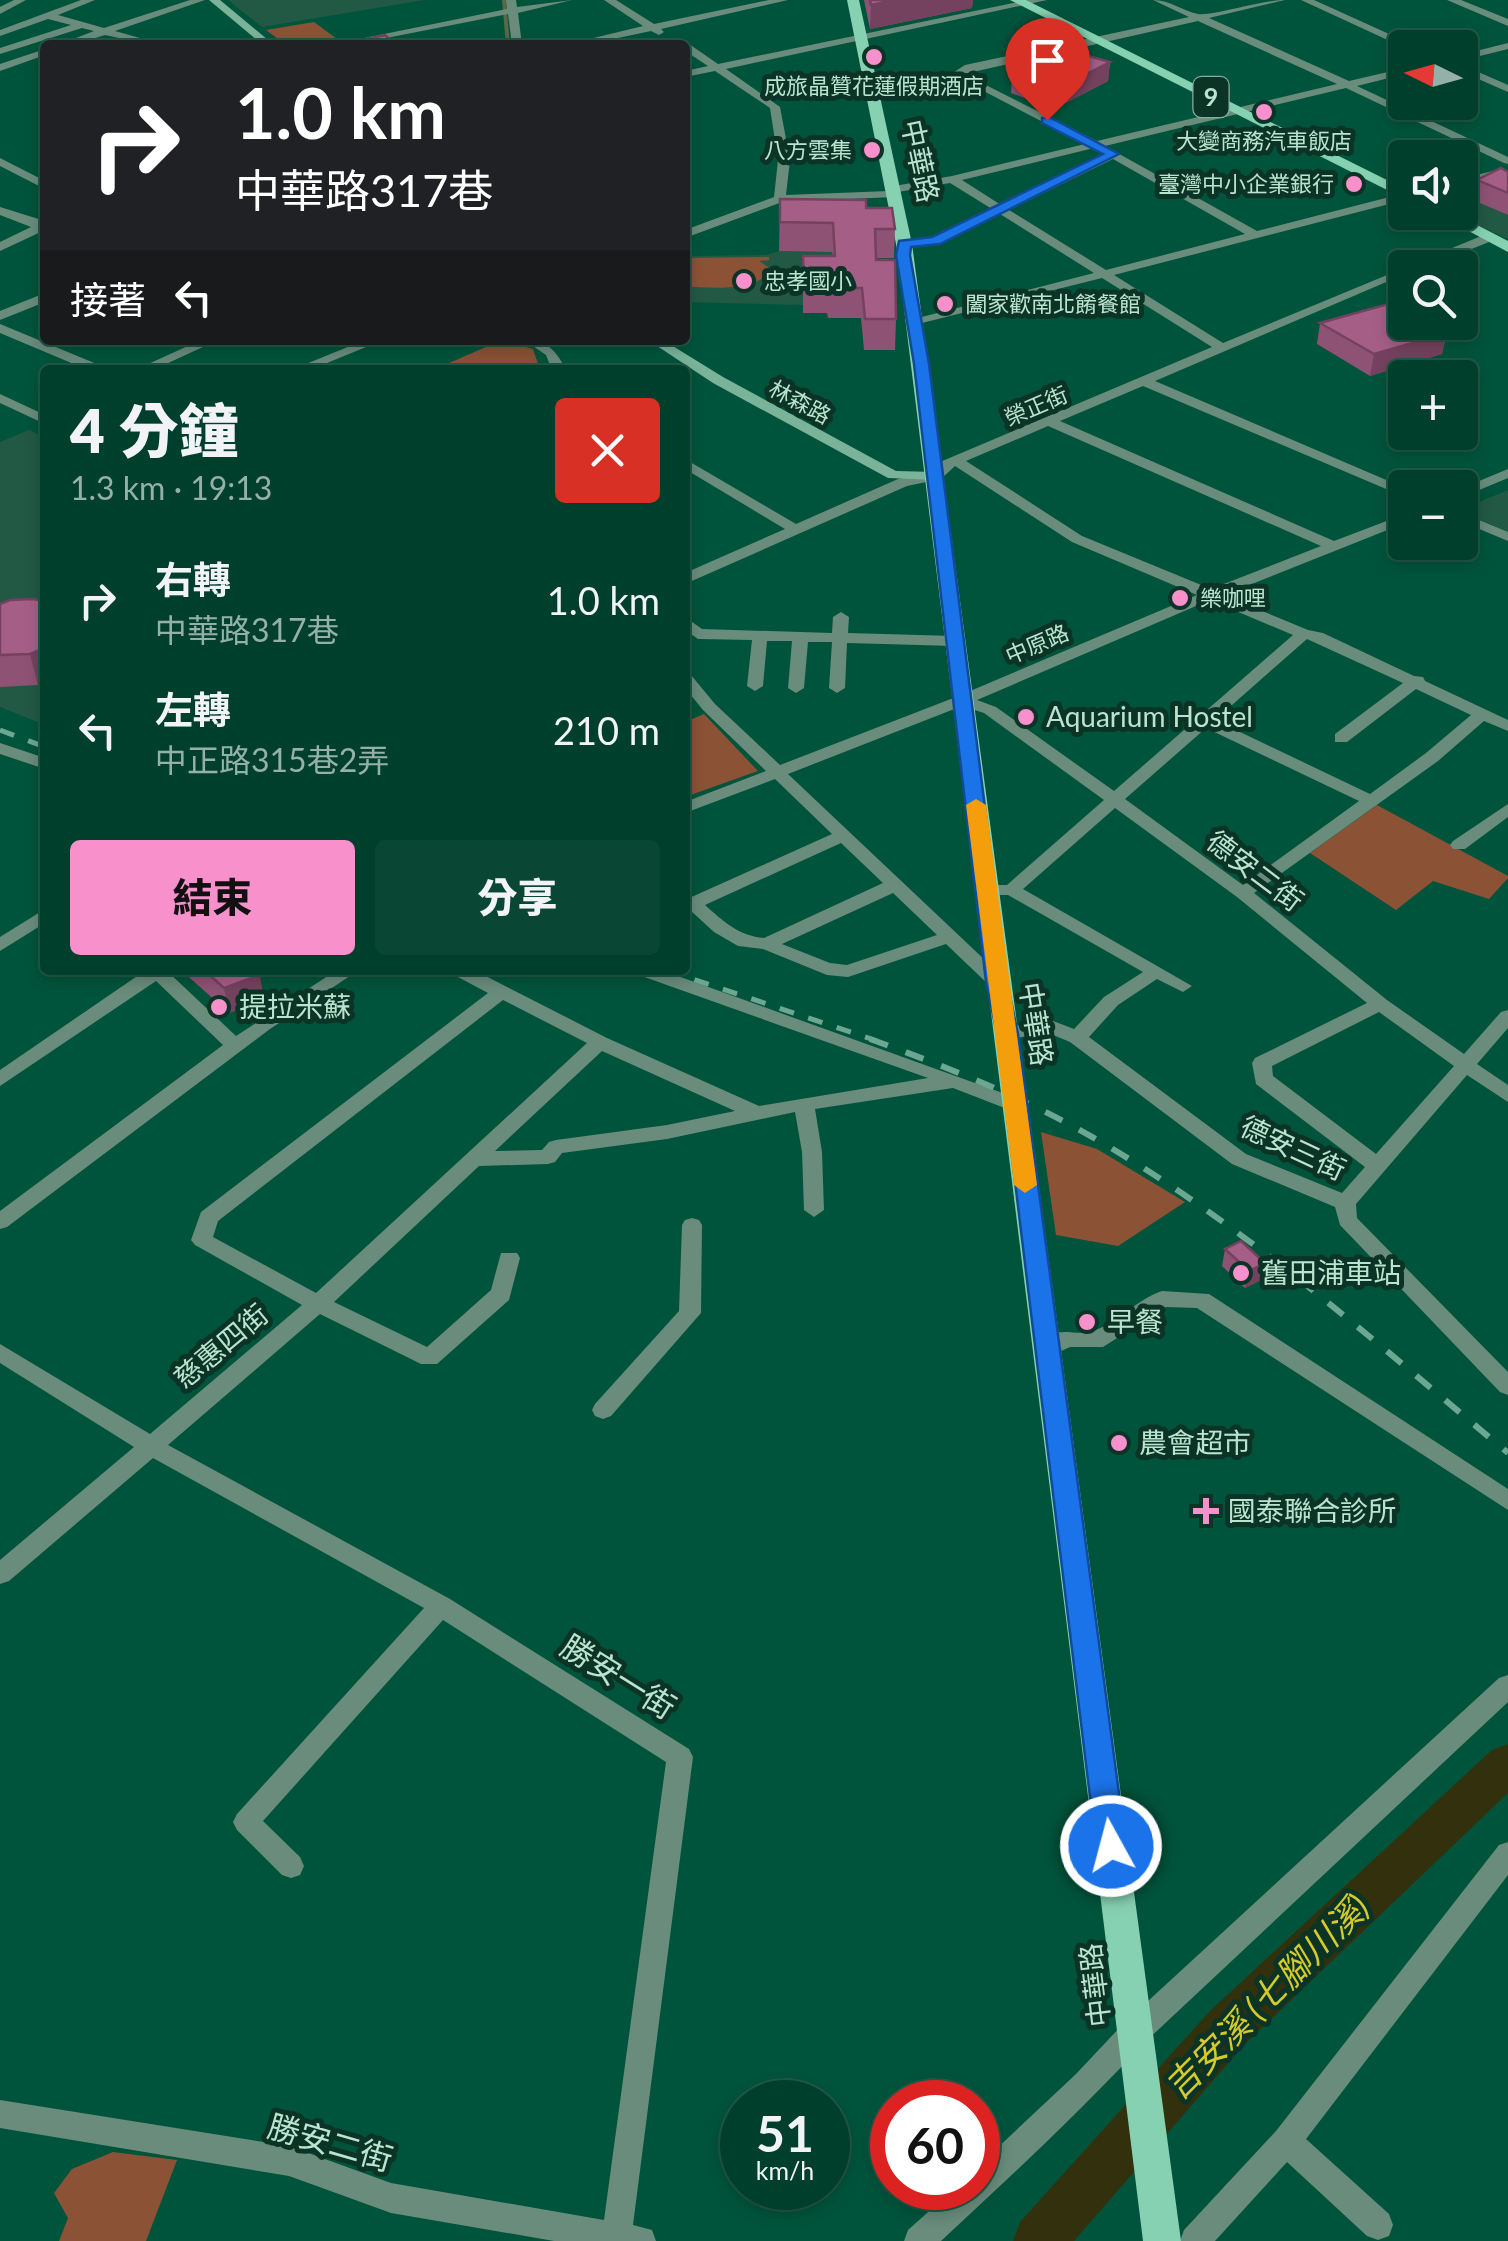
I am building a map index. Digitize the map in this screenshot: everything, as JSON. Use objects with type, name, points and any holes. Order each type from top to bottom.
[{"type":"main road","name":"中華路","points":[[853,0],[946,469],[954,641],[999,890],[996,982],[1008,1034],[1160,2234]]},
{"type":"main road","name":"9","points":[[1020,2],[1388,187]]},
{"type":"main road","points":[[1475,230],[1508,247]]},
{"type":"street","points":[[0,12],[22,0]]},
{"type":"street","points":[[0,32],[90,0]]},
{"type":"street","points":[[77,40],[200,0]]},
{"type":"street","points":[[214,0],[263,40]]},
{"type":"street","points":[[359,40],[567,0]]},
{"type":"street","points":[[609,0],[674,40]]},
{"type":"street","points":[[594,40],[783,0]]},
{"type":"street","points":[[690,73],[1042,0]]},
{"type":"street","points":[[1158,0],[1505,156]]},
{"type":"street","points":[[1256,235],[1113,154],[956,74],[964,68],[1280,0]]},
{"type":"street","points":[[1306,0],[1388,36]]},
{"type":"street","points":[[1452,0],[1508,23]]},
{"type":"street","points":[[509,9],[517,40]]},
{"type":"street","points":[[50,16],[136,40]]},
{"type":"street","points":[[0,51],[82,25]]},
{"type":"street","points":[[1478,54],[1508,46]]},
{"type":"street","points":[[690,50],[775,106],[784,160],[780,198]]},
{"type":"street","points":[[2,66],[40,54]]},
{"type":"street","points":[[690,232],[780,198],[894,192],[1388,76]]},
{"type":"street","points":[[1478,76],[1508,90]]},
{"type":"street","points":[[904,244],[935,241],[1113,154]]},
{"type":"street","points":[[0,161],[40,183]]},
{"type":"street","points":[[1478,178],[1508,169]]},
{"type":"street","points":[[952,180],[1220,347]]},
{"type":"street","points":[[915,323],[1388,200]]},
{"type":"street","points":[[0,211],[40,225]]},
{"type":"street","points":[[0,246],[40,228]]},
{"type":"street","points":[[1459,250],[1490,238]]},
{"type":"street","name":"榮正街","points":[[690,577],[1388,277]]},
{"type":"street","points":[[0,316],[40,299]]},
{"type":"street","points":[[0,328],[40,345]]},
{"type":"street","points":[[40,345],[87,365]]},
{"type":"street","points":[[154,365],[200,345]]},
{"type":"street","points":[[308,365],[350,345]]},
{"type":"street","points":[[538,345],[551,353],[557,365]]},
{"type":"street","name":"林森路","points":[[662,345],[718,380],[894,474],[946,469]]},
{"type":"street","points":[[1146,382],[1388,486]]},
{"type":"street","points":[[0,398],[40,415]]},
{"type":"street","points":[[1050,422],[1332,545]]},
{"type":"street","points":[[690,465],[796,530]]},
{"type":"street","points":[[946,469],[1077,539],[1304,634],[1317,636],[1499,719]]},
{"type":"street","points":[[1478,486],[1508,473]]},
{"type":"street","name":"中原路","points":[[690,806],[962,700],[1388,524]]},
{"type":"street","points":[[1478,524],[1508,537]]},
{"type":"street","points":[[837,688],[841,616]]},
{"type":"street","points":[[690,627],[698,634],[954,641]]},
{"type":"street","points":[[1183,986],[999,890],[1114,801],[1304,634]]},
{"type":"street","points":[[755,686],[760,636]]},
{"type":"street","points":[[796,688],[800,638]]},
{"type":"street","points":[[1342,738],[1416,680]]},
{"type":"street","points":[[690,684],[709,707],[996,982]]},
{"type":"street","name":"德安二街","points":[[962,700],[990,710],[1243,894],[1380,1004],[1467,1062],[1508,1095]]},
{"type":"street","points":[[1243,894],[1432,757],[1499,719]]},
{"type":"street","points":[[1204,721],[1370,800]]},
{"type":"street","points":[[0,748],[40,762]]},
{"type":"street","points":[[1459,846],[1508,809]]},
{"type":"street","points":[[690,905],[843,835]]},
{"type":"street","points":[[766,944],[897,884]]},
{"type":"street","points":[[690,906],[744,942],[766,944],[827,969],[848,971],[949,937]]},
{"type":"street","points":[[0,945],[40,918]]},
{"type":"street","points":[[1077,1038],[1111,1001],[1157,970]]},
{"type":"street","points":[[0,1080],[149,975]]},
{"type":"street","points":[[159,975],[235,1046]]},
{"type":"street","points":[[263,1025],[291,996],[323,975]]},
{"type":"street","points":[[0,1222],[263,1025],[342,975]]},
{"type":"street","points":[[263,1025],[357,975]]},
{"type":"street","points":[[469,975],[600,1042],[760,1114]]},
{"type":"street","points":[[657,975],[1015,1105]]},
{"type":"street","points":[[500,992],[208,1217],[202,1240],[318,1304],[429,1358],[501,1294],[509,1258]]},
{"type":"street","points":[[1375,1164],[1263,1079],[1260,1068],[1262,1063],[1380,1004]]},
{"type":"street","points":[[1345,1203],[1375,1164],[1508,1016]]},
{"type":"street","name":"德安三街","points":[[1008,1034],[1048,1025],[1077,1038],[1239,1159],[1345,1203],[1347,1220],[1508,1386]]},
{"type":"street","name":"慈惠四街","points":[[0,1574],[318,1304],[600,1042]]},
{"type":"street","points":[[477,1159],[548,1156],[556,1147],[954,1081]]},
{"type":"street","points":[[804,1104],[812,1152],[814,1210]]},
{"type":"street","points":[[603,1410],[690,1313],[692,1225]]},
{"type":"street","points":[[1048,1349],[1067,1338],[1095,1341],[1162,1299],[1201,1300],[1508,1501]]},
{"type":"street","name":"勝安一街","points":[[0,1352],[150,1446],[441,1606],[680,1757],[625,2240]]},
{"type":"street","points":[[290,1866],[246,1822],[441,1606]]},
{"type":"street","points":[[1000,2165],[1086,2084],[1135,2048],[1508,1686]]},
{"type":"street","points":[[1195,2241],[1286,2141],[1508,1854]]},
{"type":"street","name":"勝安二街","points":[[0,2114],[289,2162],[392,2198],[625,2240]]},
{"type":"street","points":[[1286,2141],[1378,2225]]},
{"type":"street","points":[[919,2241],[952,2210]]},
{"type":"shaded area","points":[[228,0],[424,0],[262,27]]},
{"type":"shaded area","points":[[314,22],[338,40],[279,40],[266,30]]},
{"type":"shaded area","points":[[1508,172],[1508,239],[1478,225],[1478,180]]},
{"type":"shaded area","name":"忠孝國小","points":[[779,251],[871,252],[872,258],[891,259],[892,275],[803,287],[803,305],[690,302],[690,256],[767,255]]},
{"type":"shaded area","points":[[769,257],[759,261],[768,267],[768,275],[749,284],[690,287],[690,258]]},
{"type":"shaded area","points":[[490,345],[519,345],[533,349],[538,365],[444,365]]},
{"type":"shaded area","points":[[29,430],[40,436],[40,723],[0,707],[0,442]]},
{"type":"shaded area","points":[[1508,490],[1508,532],[1478,519],[1478,502]]},
{"type":"shaded area","points":[[704,714],[758,771],[690,795],[690,720]]},
{"type":"shaded area","points":[[1377,805],[1508,878],[1489,899],[1433,881],[1396,910],[1310,853]]},
{"type":"shaded area","points":[[1041,1132],[1097,1149],[1185,1202],[1118,1246],[1056,1235]]},
{"type":"shaded area","points":[[113,2152],[177,2160],[146,2241],[59,2241],[68,2218],[54,2193],[72,2169]]},
{"type":"building","points":[[385,35],[390,40],[360,40]]},
{"type":"building","points":[[1063,49],[1110,62],[1055,90],[1012,75]]},
{"type":"building","points":[[1501,168],[1508,172],[1508,193],[1478,180]]},
{"type":"building","points":[[780,199],[866,200],[866,208],[892,208],[895,229],[875,229],[876,260],[895,260],[896,319],[865,319],[862,288],[804,283],[803,256],[835,256],[833,223],[780,222]]},
{"type":"building","points":[[1388,304],[1388,340],[1423,340],[1374,354],[1320,323]]},
{"type":"building","points":[[10,600],[40,600],[40,650],[0,655],[0,604]]},
{"type":"building","points":[[210,975],[260,975],[224,988]]},
{"type":"building","points":[[1241,1241],[1265,1263],[1249,1271],[1225,1249]]},
{"type":"waterway","points":[[504,0],[508,40]]},
{"type":"waterway","name":"吉安溪 (七腳川溪)","points":[[1039,2241],[1227,2028],[1508,1764]]},
{"type":"railway","points":[[0,730],[40,745]]},
{"type":"railway","points":[[681,975],[877,1041]]},
{"type":"railway","points":[[870,1039],[1023,1101],[1082,1131],[1164,1181],[1316,1293],[1508,1453]]},
{"type":"slow traffic","points":[[976,805],[1025,1185]]},
{"type":"place","name":"成旅晶贊花蓮假期酒店","points":[[874,57]]},
{"type":"place","name":"大變商務汽車飯店","points":[[1264,112]]},
{"type":"place","name":"八方雲集","points":[[872,150]]},
{"type":"place","name":"臺灣中小企業銀行","points":[[1354,184]]},
{"type":"place","name":"忠孝國小","points":[[744,281]]},
{"type":"place","name":"闔家歡南北餚餐館","points":[[945,304]]},
{"type":"place","name":"樂咖哩","points":[[1180,598]]},
{"type":"place","name":"Aquarium Hostel","points":[[1026,717]]},
{"type":"place","name":"提拉米蘇","points":[[219,1007]]},
{"type":"place","name":"舊田浦車站","points":[[1241,1273]]},
{"type":"place","name":"早餐","points":[[1087,1322]]},
{"type":"place","name":"農會超市","points":[[1119,1443]]},
{"type":"place","name":"國泰聯合診所","points":[[1206,1511]]},
{"type":"route","points":[[1047,120],[1113,154],[935,241],[904,244],[903,255],[922,364],[996,982],[1008,1034],[1111,1846]]}]
